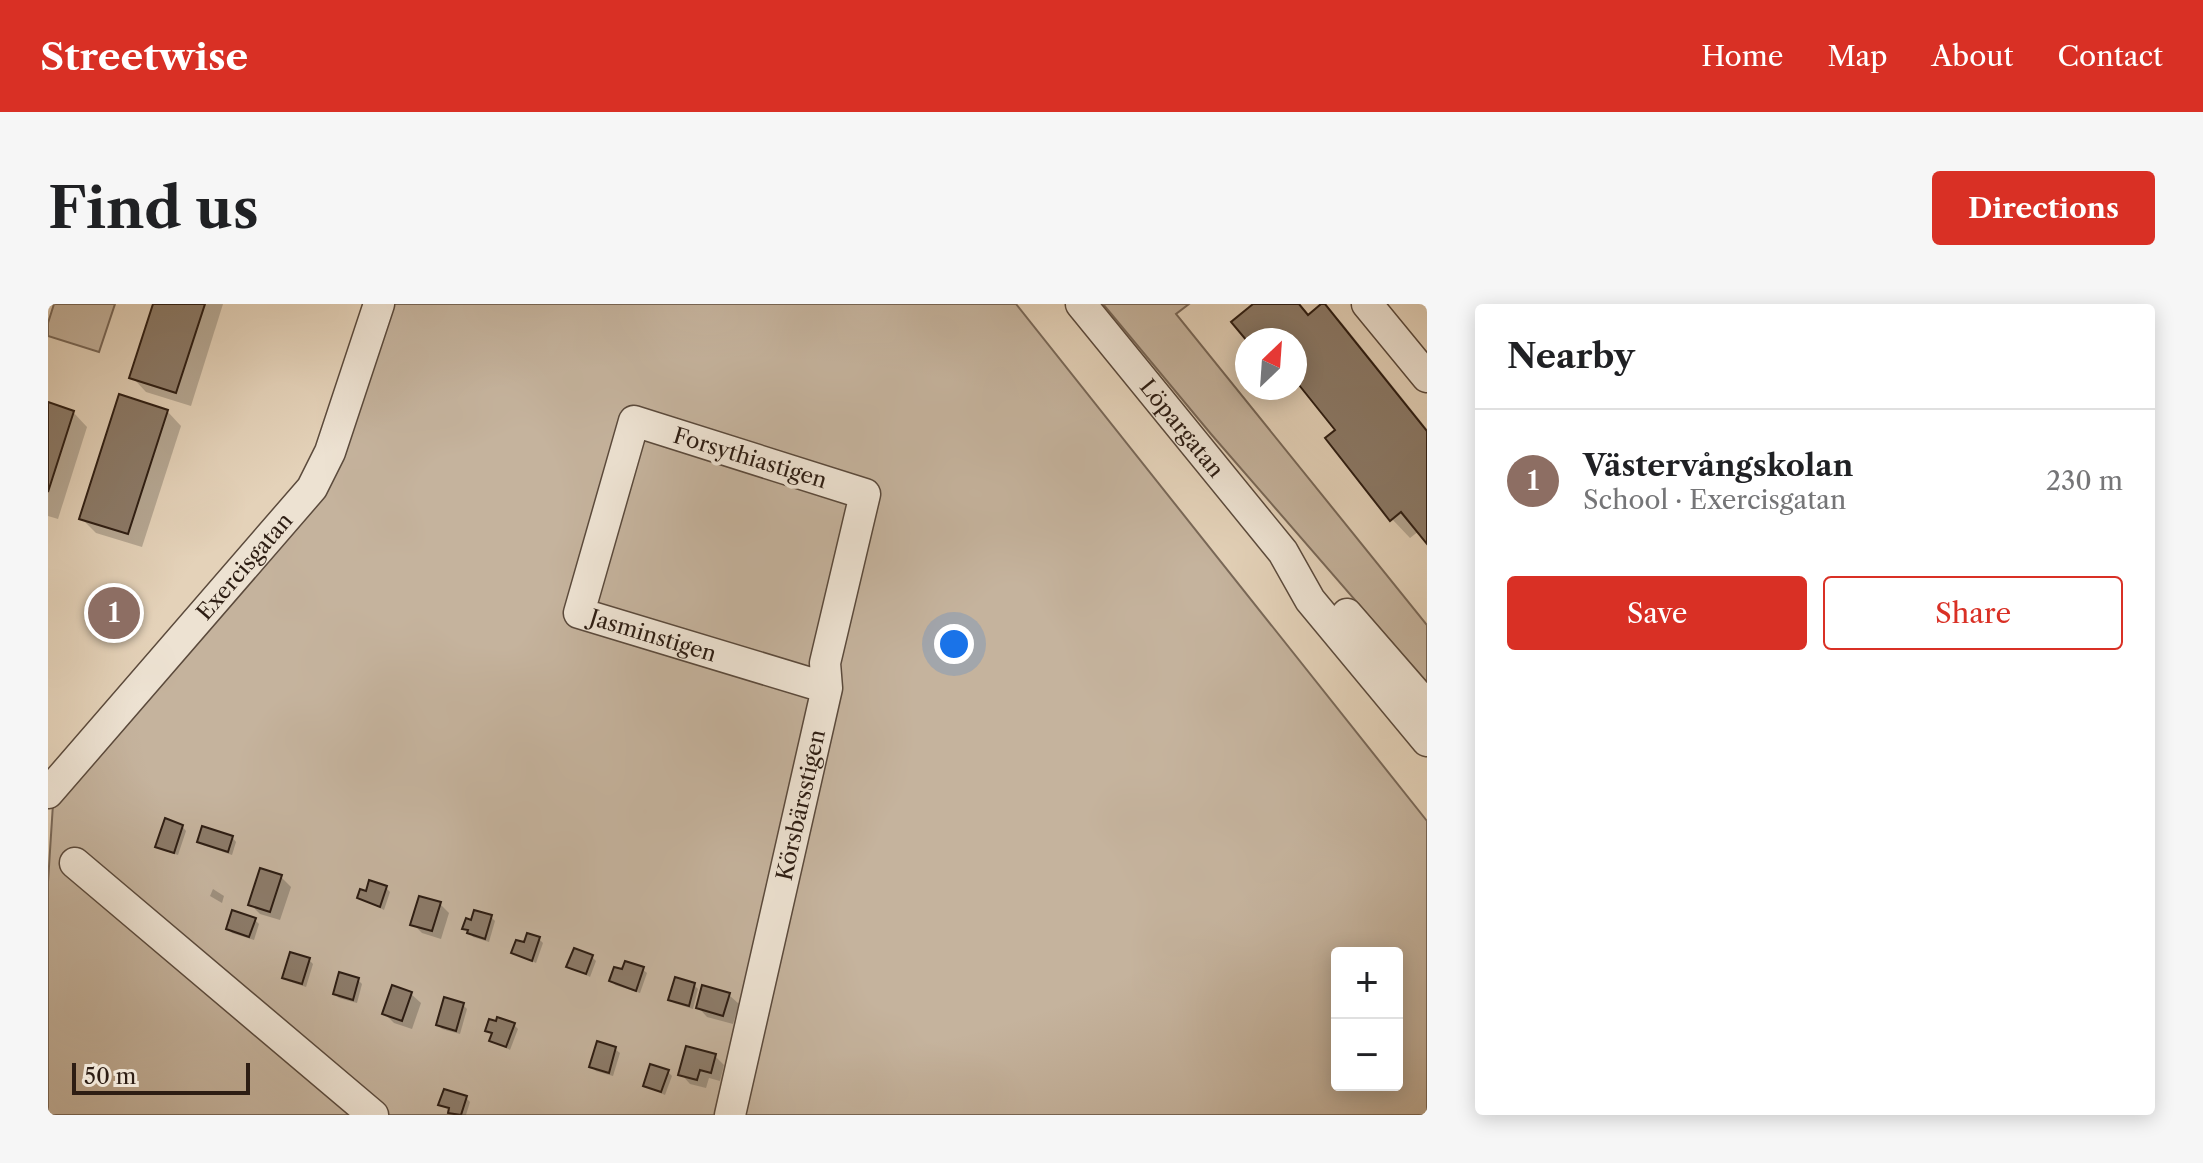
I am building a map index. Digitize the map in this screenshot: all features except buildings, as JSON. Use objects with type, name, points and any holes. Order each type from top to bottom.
[{"type":"street","name":"Exercisgatan","points":[[48,793],[312,488],[330,452],[379,304]]},
{"type":"street","name":"Löpargatan","points":[[1081,304],[1283,552],[1310,600],[1427,741]]},
{"type":"street","points":[[1367,304],[1427,377]]},
{"type":"street","name":"Forsythiastigen","points":[[634,421],[865,494]]},
{"type":"street","name":"Jasminstigen","points":[[634,421],[579,613],[827,688]]},
{"type":"street","name":"Körsbärsstigen","points":[[730,1115],[827,688],[825,663],[865,494]]},
{"type":"street","name":"Löpargatan","points":[[1283,552],[1326,589],[1427,706]]},
{"type":"street","points":[[75,863],[373,1115]]},
{"type":"shaded area","points":[[54,304],[115,304],[99,352],[48,336]]},
{"type":"shaded area","points":[[389,304],[1016,304],[1427,821],[1427,1115],[48,1115],[48,882],[53,804],[333,477]]},
{"type":"shaded area","points":[[1103,304],[1189,304],[1176,314],[1235,387],[1235,400],[1245,400],[1427,625],[1427,683]]},
{"type":"place","name":"Västervångskolan","points":[[114,613]]}]
